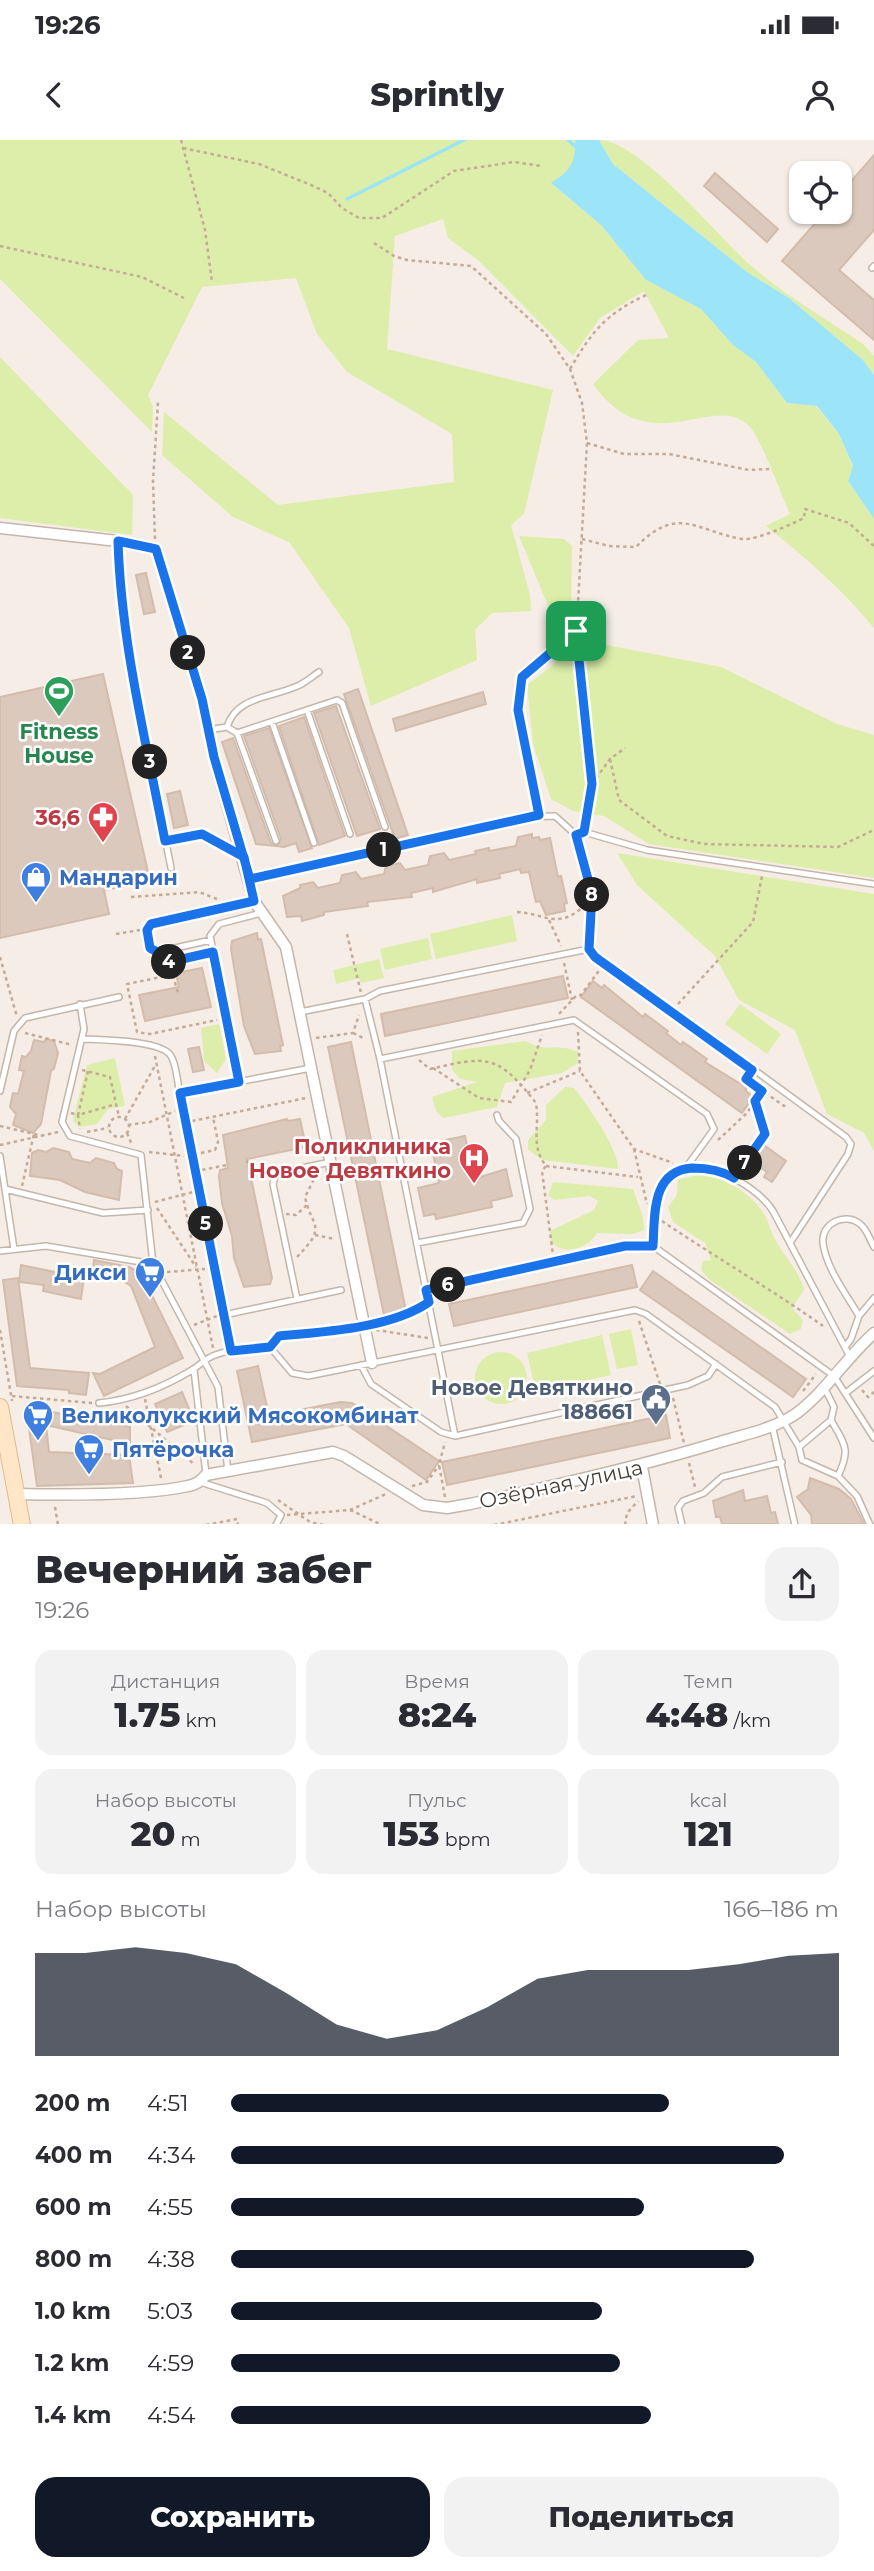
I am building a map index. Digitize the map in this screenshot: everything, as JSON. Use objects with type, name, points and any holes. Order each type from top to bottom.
[{"type":"main road","points":[[6,1401],[22,1524]]},
{"type":"street","points":[[0,528],[118,541],[156,549],[192,664],[254,901],[286,947],[365,1326],[367,1364]]},
{"type":"street","name":"Озёрная улица","points":[[16,1494],[163,1489],[201,1475],[333,1452],[344,1456],[423,1505],[447,1508],[642,1466],[785,1420],[825,1389],[847,1351],[874,1333]]},
{"type":"street","points":[[642,1466],[653,1524]]},
{"type":"lane","points":[[118,541],[118,582],[125,632],[171,868]]},
{"type":"lane","points":[[539,815],[518,710],[522,677],[576,631]]},
{"type":"lane","points":[[227,727],[231,713],[243,704],[298,687],[319,672]]},
{"type":"lane","points":[[237,733],[337,700],[342,703],[385,827]]},
{"type":"lane","points":[[307,710],[350,834]]},
{"type":"lane","points":[[272,722],[314,843]]},
{"type":"lane","points":[[208,730],[227,727],[237,733],[276,841]]},
{"type":"lane","points":[[250,879],[539,815],[555,816],[576,835],[592,902],[589,949]]},
{"type":"lane","points":[[576,835],[584,832],[647,850],[764,865],[874,884]]},
{"type":"lane","points":[[211,940],[157,952],[150,948],[147,930],[151,924],[254,901]]},
{"type":"lane","points":[[239,1082],[211,940],[213,929],[219,923],[261,913]]},
{"type":"lane","points":[[300,1012],[365,999],[380,992],[589,949]]},
{"type":"lane","points":[[589,949],[604,963],[846,1137],[851,1144],[848,1154],[790,1243]]},
{"type":"lane","points":[[0,1091],[19,1023],[32,1014],[119,997]]},
{"type":"lane","points":[[365,999],[373,1044],[380,1059],[455,1436]]},
{"type":"lane","points":[[80,1004],[85,1018],[64,1111],[64,1130],[70,1136],[141,1155],[150,1206],[153,1264],[160,1272],[218,1387],[229,1471]]},
{"type":"lane","points":[[380,1059],[565,1020],[579,1022],[707,1114],[713,1122],[709,1138],[685,1169],[665,1179],[659,1189],[653,1246]]},
{"type":"lane","points":[[82,1039],[124,1041],[166,1051],[172,1058],[231,1351]]},
{"type":"lane","points":[[180,1093],[312,1068]]},
{"type":"lane","points":[[417,1243],[523,1223],[528,1218],[530,1209],[516,1139],[499,1121],[497,1115]]},
{"type":"lane","points":[[0,1156],[14,1249]]},
{"type":"lane","points":[[297,1299],[279,1214],[275,1177],[282,1172],[331,1162]]},
{"type":"lane","points":[[685,1169],[718,1170],[734,1178],[768,1203],[847,1351]]},
{"type":"lane","points":[[5,1189],[103,1213],[150,1206]]},
{"type":"lane","points":[[859,1316],[825,1253],[822,1240],[827,1227],[838,1220],[851,1219],[863,1225],[874,1247]]},
{"type":"lane","points":[[0,1251],[46,1246],[153,1264]]},
{"type":"lane","points":[[426,1290],[625,1246],[653,1246],[834,1376],[849,1395],[874,1438]]},
{"type":"lane","points":[[224,1315],[341,1290]]},
{"type":"lane","points":[[847,1351],[859,1316],[874,1298]]},
{"type":"lane","points":[[99,1403],[121,1401],[144,1392],[194,1370],[215,1355],[231,1351],[270,1347],[279,1353],[292,1373],[300,1376],[635,1310],[646,1314],[775,1407],[785,1420],[805,1463],[838,1476],[856,1496],[870,1524]]},
{"type":"lane","points":[[367,1364],[371,1384],[447,1436],[699,1382],[716,1364]]},
{"type":"lane","points":[[194,1370],[201,1475],[267,1503],[281,1515],[276,1524]]},
{"type":"lane","points":[[849,1395],[874,1371]]},
{"type":"lane","points":[[799,1447],[831,1420],[834,1407],[825,1389]]},
{"type":"lane","points":[[831,1420],[846,1447],[847,1458],[838,1476]]},
{"type":"lane","points":[[772,1425],[795,1524]]},
{"type":"lane","points":[[682,1524],[678,1508],[683,1501],[698,1497],[722,1477],[782,1462]]},
{"type":"path","points":[[181,140],[205,230],[212,282]]},
{"type":"path","points":[[183,148],[259,164],[328,193],[342,208],[359,218],[382,218],[454,171],[514,162],[541,166]]},
{"type":"path","points":[[373,243],[394,256],[407,260],[471,266],[546,334],[570,369],[582,403],[587,443],[576,631],[592,784],[584,832]]},
{"type":"path","points":[[0,246],[142,277],[184,298]]},
{"type":"path","points":[[570,369],[591,332],[609,316],[646,295]]},
{"type":"path","points":[[156,549],[153,481],[158,402]]},
{"type":"path","points":[[587,443],[624,454],[669,454],[749,470],[770,469]]},
{"type":"path","points":[[581,538],[610,546],[636,547],[656,529],[684,523],[744,540],[788,526],[804,517],[805,509],[849,523],[874,546]]},
{"type":"path","points":[[592,784],[610,759],[625,748]]},
{"type":"path","points":[[610,759],[618,800],[667,836],[704,844],[838,847],[874,830]]},
{"type":"path","points":[[165,841],[202,834],[244,857]]},
{"type":"path","points":[[671,1011],[753,922],[764,865]]},
{"type":"path","points":[[131,897],[199,892],[214,896],[223,908]]},
{"type":"path","points":[[517,912],[532,913],[550,920],[571,917],[592,902]]},
{"type":"path","points":[[550,920],[562,954],[572,1000]]},
{"type":"path","points":[[116,934],[147,930]]},
{"type":"path","points":[[347,934],[365,999],[353,1033]]},
{"type":"path","points":[[178,993],[169,962],[213,952]]},
{"type":"path","points":[[0,957],[19,1023]]},
{"type":"path","points":[[433,1068],[479,1098],[511,1102],[530,1070],[543,1031],[572,1000],[581,995],[604,963]]},
{"type":"path","points":[[172,975],[127,984],[137,1032],[150,1034],[226,1018]]},
{"type":"path","points":[[579,1022],[580,1071],[634,1149],[638,1177],[649,1212],[718,1258],[763,1283],[841,1339]]},
{"type":"path","points":[[15,1031],[80,1047]]},
{"type":"path","points":[[306,1039],[353,1033],[373,1044]]},
{"type":"path","points":[[153,1048],[215,1355]]},
{"type":"path","points":[[125,1119],[156,1063]]},
{"type":"path","points":[[75,1068],[110,1077],[119,1117]]},
{"type":"path","points":[[752,1070],[746,1079],[784,1107],[791,1098]]},
{"type":"path","points":[[527,1093],[580,1071]]},
{"type":"path","points":[[88,1072],[78,1115],[80,1133],[110,1128]]},
{"type":"path","points":[[716,1141],[762,1091]]},
{"type":"path","points":[[186,1122],[317,1095]]},
{"type":"path","points":[[734,1178],[765,1134],[755,1101]]},
{"type":"path","points":[[64,1111],[78,1115],[116,1104]]},
{"type":"path","points":[[128,1125],[150,1122],[166,1113],[183,1110]]},
{"type":"path","points":[[141,1155],[147,1152],[192,1154],[215,1150],[218,1142],[213,1116]]},
{"type":"path","points":[[119,1117],[125,1119],[128,1125],[127,1133],[121,1136],[112,1134],[110,1128],[111,1122],[119,1117]]},
{"type":"path","points":[[0,1126],[46,1137]]},
{"type":"path","points":[[0,1145],[46,1137],[64,1130]]},
{"type":"path","points":[[20,1193],[34,1134]]},
{"type":"path","points":[[634,1149],[685,1169]]},
{"type":"path","points":[[246,1161],[267,1168],[275,1177]]},
{"type":"path","points":[[195,1171],[227,1165]]},
{"type":"path","points":[[290,1264],[315,1235],[316,1221],[307,1205],[308,1189],[317,1177],[317,1165]]},
{"type":"path","points":[[546,1167],[638,1177]]},
{"type":"path","points":[[198,1269],[150,1206],[199,1191]]},
{"type":"path","points":[[279,1214],[296,1214],[307,1205]]},
{"type":"path","points":[[315,1235],[347,1239]]},
{"type":"path","points":[[160,1272],[215,1268]]},
{"type":"path","points":[[270,1347],[279,1336],[365,1326],[412,1314],[429,1302]]},
{"type":"path","points":[[635,1310],[663,1390]]},
{"type":"path","points":[[188,1329],[207,1317],[224,1315]]},
{"type":"path","points":[[365,1326],[436,1339]]},
{"type":"path","points":[[849,1395],[862,1389],[868,1397],[874,1392]]},
{"type":"path","points":[[144,1392],[163,1489]]},
{"type":"path","points":[[6,1401],[99,1403]]},
{"type":"path","points":[[121,1401],[176,1448],[201,1475]]},
{"type":"path","points":[[281,1515],[349,1510],[397,1490],[427,1482],[439,1465],[447,1436]]},
{"type":"path","points":[[156,1452],[176,1448]]},
{"type":"path","points":[[439,1465],[446,1502]]},
{"type":"path","points":[[53,1493],[58,1524]]},
{"type":"path","points":[[494,1524],[648,1493]]},
{"type":"path","points":[[625,1524],[627,1513],[648,1493]]},
{"type":"path","points":[[349,1510],[382,1524]]},
{"type":"path","points":[[206,1524],[237,1520],[238,1524]]},
{"type":"path","points":[[310,1522],[323,1524]]},
{"type":"green space","points":[[0,140],[575,140],[575,156],[571,166],[552,184],[601,225],[646,280],[701,309],[733,345],[756,362],[787,403],[816,406],[839,434],[853,467],[848,481],[874,519],[874,628],[823,574],[766,526],[790,514],[750,427],[736,418],[719,416],[680,422],[637,420],[615,408],[593,384],[638,340],[669,338],[644,291],[600,318],[573,356],[478,260],[448,238],[443,219],[395,236],[387,349],[553,390],[524,514],[511,525],[530,595],[531,611],[492,613],[475,630],[477,660],[371,706],[349,628],[289,542],[233,517],[162,455],[164,412],[278,505],[454,482],[452,434],[347,372],[317,334],[296,278],[202,287],[148,395],[153,407],[152,432],[0,279]]},
{"type":"green space","points":[[599,140],[616,144],[635,155],[762,275],[863,344],[874,356],[874,375],[863,360],[789,298],[747,272],[613,164]]},
{"type":"green space","points":[[0,357],[133,495],[132,535],[0,518]]},
{"type":"green space","points":[[519,536],[564,539],[572,546],[571,626],[556,625]]},
{"type":"green space","points":[[575,639],[721,667],[837,724],[874,735],[874,878],[649,844],[604,816],[573,811],[551,799],[533,744],[527,685],[553,665]]},
{"type":"green space","points":[[617,853],[874,894],[874,1151],[864,1133],[827,1114],[795,1030],[739,1000],[715,956],[637,885]]},
{"type":"green space","points":[[512,915],[517,941],[436,959],[430,934]]},
{"type":"green space","points":[[428,938],[432,959],[385,970],[380,949]]},
{"type":"green space","points":[[379,959],[384,978],[361,983],[359,978],[336,984],[333,970]]},
{"type":"green space","points":[[740,1004],[781,1034],[767,1054],[725,1024]]},
{"type":"green space","points":[[219,1024],[226,1059],[217,1073],[204,1061],[201,1028]]},
{"type":"green space","points":[[525,1041],[540,1047],[578,1052],[578,1063],[562,1073],[505,1083],[497,1107],[443,1118],[436,1111],[432,1097],[477,1082],[460,1079],[452,1070],[452,1051]]},
{"type":"green space","points":[[115,1058],[125,1106],[108,1109],[97,1124],[79,1127],[73,1120],[87,1065]]},
{"type":"green space","points":[[565,1087],[574,1088],[594,1115],[614,1151],[618,1169],[543,1160],[528,1150],[528,1140],[546,1120],[546,1105]]},
{"type":"green space","points":[[697,1175],[716,1178],[744,1192],[764,1214],[773,1236],[802,1283],[804,1290],[792,1308],[803,1320],[801,1329],[790,1334],[710,1280],[701,1270],[703,1261],[711,1260],[705,1243],[673,1222],[668,1207],[677,1195],[678,1180]]},
{"type":"green space","points":[[553,1182],[633,1189],[643,1217],[644,1230],[633,1234],[597,1233],[588,1243],[576,1249],[556,1246],[551,1242],[550,1231],[594,1210],[598,1201],[590,1196],[554,1200],[548,1195]]},
{"type":"green space","points":[[631,1329],[638,1365],[617,1369],[609,1334]]},
{"type":"green space","points":[[602,1335],[611,1375],[536,1392],[527,1353]]},
{"type":"green space","points":[[501,1352],[520,1359],[527,1378],[520,1397],[501,1404],[482,1397],[475,1378],[482,1359]]},
{"type":"water","points":[[575,140],[599,140],[613,164],[747,272],[789,298],[863,360],[874,375],[874,519],[848,481],[853,466],[839,434],[817,406],[787,403],[756,362],[733,345],[701,309],[646,280],[601,225],[551,183],[563,174],[573,161]]},
{"type":"building","points":[[874,155],[874,230],[839,270],[874,300],[874,340],[782,261],[814,224],[852,224],[852,180]]},
{"type":"building","points":[[715,173],[778,229],[767,242],[704,186]]},
{"type":"building","points":[[146,573],[155,612],[144,614],[136,575]]},
{"type":"building","points":[[103,674],[148,872],[124,877],[126,886],[104,890],[109,914],[0,938],[0,697]]},
{"type":"building","points":[[358,689],[408,835],[395,839],[344,694]]},
{"type":"building","points":[[483,692],[486,704],[396,731],[393,719]]},
{"type":"building","points":[[336,706],[380,829],[357,836],[314,713]]},
{"type":"building","points":[[304,717],[345,836],[319,845],[279,726]]},
{"type":"building","points":[[269,728],[312,848],[299,852],[296,843],[284,847],[276,846],[281,839],[244,736]]},
{"type":"building","points":[[233,738],[271,843],[275,846],[256,844],[222,742]]},
{"type":"building","points":[[180,791],[188,825],[174,828],[167,794]]},
{"type":"building","points":[[532,834],[532,838],[539,837],[540,840],[550,838],[558,877],[561,876],[567,903],[564,904],[565,911],[546,915],[540,901],[536,902],[529,872],[521,873],[520,869],[499,874],[500,878],[477,883],[477,879],[433,892],[433,888],[411,893],[412,897],[367,902],[368,906],[324,912],[324,915],[302,921],[301,916],[287,917],[283,896],[300,888],[300,885],[313,882],[318,888],[340,883],[342,875],[356,872],[361,879],[384,874],[386,866],[400,863],[405,870],[428,865],[430,856],[444,853],[449,860],[489,848],[489,851],[516,846],[518,837]]},
{"type":"building","points":[[257,933],[258,940],[261,939],[283,1045],[280,1046],[281,1051],[255,1054],[244,1026],[231,949],[232,941]]},
{"type":"building","points":[[202,968],[211,1007],[145,1021],[139,995],[179,987],[176,973]]},
{"type":"building","points":[[563,976],[568,998],[385,1036],[381,1014]]},
{"type":"building","points":[[593,981],[602,988],[604,985],[643,1017],[645,1014],[668,1031],[666,1033],[681,1045],[683,1042],[707,1059],[705,1062],[747,1088],[745,1090],[753,1097],[742,1113],[581,997]]},
{"type":"building","points":[[46,1039],[54,1041],[58,1053],[51,1071],[41,1124],[33,1133],[13,1125],[16,1114],[10,1107],[13,1093],[18,1094],[24,1071],[19,1070],[22,1056],[26,1057],[31,1051],[34,1040],[44,1042]]},
{"type":"building","points":[[351,1042],[406,1311],[384,1315],[328,1047]]},
{"type":"building","points":[[199,1047],[204,1070],[193,1072],[188,1049]]},
{"type":"building","points":[[287,1119],[300,1119],[306,1147],[247,1159],[272,1278],[270,1284],[244,1287],[234,1258],[232,1236],[222,1203],[220,1170],[228,1168],[223,1135]]},
{"type":"building","points":[[465,1136],[474,1179],[506,1169],[512,1196],[491,1201],[492,1207],[436,1219],[435,1214],[424,1216],[418,1188],[439,1183],[431,1143]]},
{"type":"building","points":[[761,1143],[786,1161],[772,1182],[764,1177],[767,1172],[749,1160]]},
{"type":"building","points":[[53,1148],[69,1152],[72,1159],[90,1163],[96,1158],[114,1163],[117,1169],[122,1171],[119,1200],[85,1192],[60,1180],[30,1176],[32,1153],[38,1150],[46,1152]]},
{"type":"building","points":[[94,1260],[129,1267],[141,1273],[183,1358],[104,1396],[93,1373],[100,1374],[155,1347],[131,1286],[118,1278],[92,1274]]},
{"type":"building","points":[[21,1265],[84,1278],[81,1299],[43,1291],[44,1285],[19,1282]]},
{"type":"building","points":[[632,1265],[637,1287],[454,1326],[449,1304]]},
{"type":"building","points":[[653,1271],[806,1379],[793,1397],[640,1290]]},
{"type":"building","points":[[18,1278],[30,1368],[89,1373],[86,1395],[69,1393],[69,1390],[17,1386],[3,1280]]},
{"type":"building","points":[[258,1366],[269,1416],[340,1402],[352,1403],[439,1461],[426,1480],[346,1424],[252,1442],[237,1371]]},
{"type":"building","points":[[182,1392],[194,1421],[167,1432],[155,1404]]},
{"type":"building","points":[[26,1407],[130,1427],[130,1444],[46,1425],[49,1452],[129,1455],[133,1483],[37,1486]]},
{"type":"building","points":[[666,1415],[670,1438],[447,1485],[442,1462]]},
{"type":"building","points":[[810,1478],[839,1489],[851,1499],[864,1524],[812,1524],[811,1515],[797,1497],[808,1489]]},
{"type":"building","points":[[743,1490],[745,1501],[767,1496],[771,1513],[775,1512],[778,1524],[722,1524],[720,1517],[716,1517],[713,1501]]},
{"type":"waterway","points":[[347,199],[464,140]]},
{"type":"waterway","points":[[568,140],[577,148]]},
{"type":"place","name":"Fitness House","points":[[59,718]]},
{"type":"place","name":"36,6","points":[[103,844]]},
{"type":"place","name":"Мандарин","points":[[36,904]]},
{"type":"place","name":"Поликлиника Новое Девяткино","points":[[474,1185]]},
{"type":"place","name":"Дикси","points":[[150,1299]]},
{"type":"place","name":"Новое Девяткино 188661","points":[[656,1426]]},
{"type":"place","name":"Великолукский Мясокомбинат","points":[[38,1442]]},
{"type":"place","name":"Пятёрочка","points":[[89,1476]]},
{"type":"route","points":[[576,631],[522,677],[518,710],[539,815],[326,863],[270,872],[250,879],[244,857],[214,757],[202,699],[156,549],[118,541],[118,582],[125,632],[165,841],[202,834],[244,857],[254,901],[151,924],[147,930],[150,948],[157,952],[166,950],[169,962],[213,952],[239,1082],[180,1093],[231,1351],[257,1346],[270,1347],[279,1336],[318,1332],[412,1314],[429,1302],[426,1290],[625,1246],[653,1246],[659,1189],[665,1179],[675,1172],[701,1168],[718,1170],[734,1178],[765,1134],[755,1101],[762,1091],[746,1079],[752,1070],[595,957],[589,949],[587,938],[592,894],[576,835],[584,832],[592,784],[588,730],[575,643],[576,631]]}]
